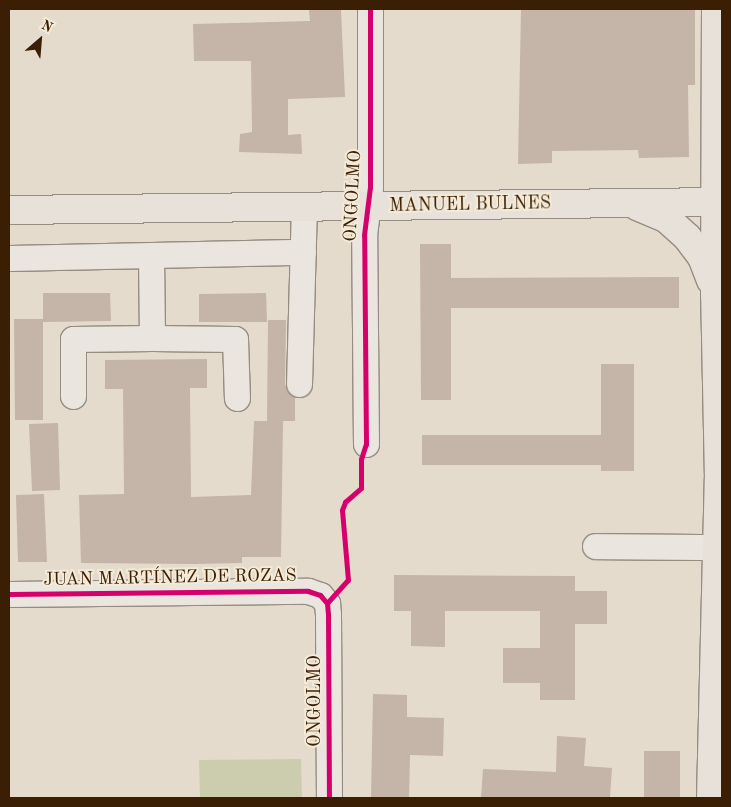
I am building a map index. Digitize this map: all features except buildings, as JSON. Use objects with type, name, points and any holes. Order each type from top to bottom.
[{"type":"main road","points":[[711,798],[717,546],[715,295],[719,202],[716,9]]},
{"type":"main road","name":"MANUEL BULNES","points":[[9,210],[719,202]]},
{"type":"main road","points":[[624,203],[655,213],[687,237],[702,257],[715,295]]},
{"type":"street","name":"ONGOLMO","points":[[366,444],[364,234],[368,206],[370,9]]},
{"type":"street","points":[[299,384],[304,206]]},
{"type":"street","points":[[9,258],[303,252]]},
{"type":"street","points":[[151,255],[152,338]]},
{"type":"street","points":[[73,396],[73,339],[235,339],[237,398]]},
{"type":"street","points":[[595,546],[717,546]]},
{"type":"street","name":"JUAN MARTÍNEZ DE ROZAS","points":[[9,594],[308,590],[320,595],[327,603]]},
{"type":"street","name":"ONGOLMO","points":[[327,603],[329,798]]},
{"type":"street","points":[[713,666],[722,617]]},
{"type":"green space","points":[[301,759],[302,798],[200,798],[199,760]]},
{"type":"cycle path","points":[[327,603],[348,580],[342,510],[345,502],[361,488],[361,459],[366,444],[364,235],[370,187],[370,9]]},
{"type":"cycle path","points":[[9,594],[308,591],[320,595],[327,603],[328,614],[329,798]]}]
